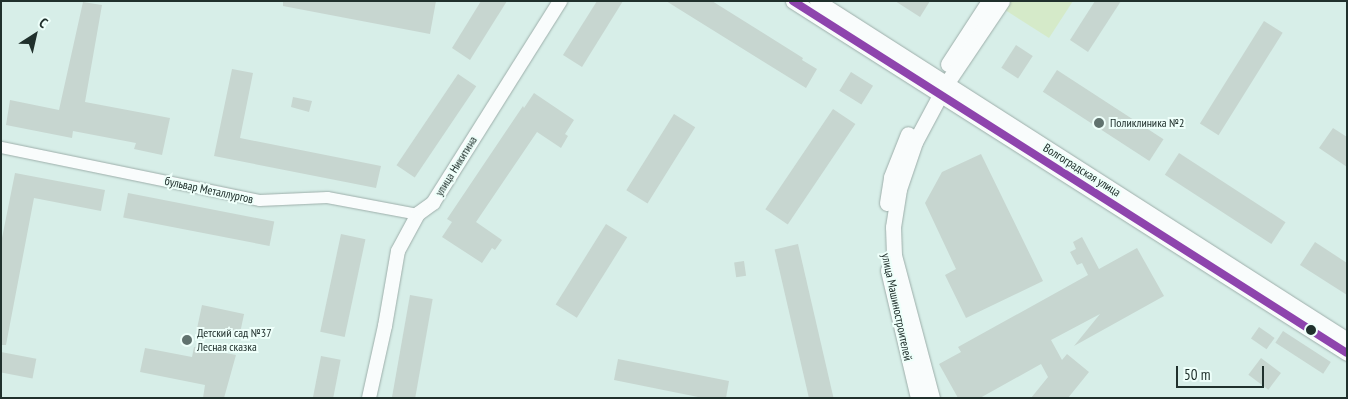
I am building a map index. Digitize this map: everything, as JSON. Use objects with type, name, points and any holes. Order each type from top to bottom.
[{"type":"main road","points":[[793,1],[939,87],[1347,353]]},
{"type":"main road","name":"Волгоградская улица","points":[[817,1],[939,87],[1132,202],[1347,340]]},
{"type":"main road","name":"улица Машиностроителей","points":[[918,398],[884,256],[884,223],[891,176],[908,133],[939,87],[989,1]]},
{"type":"main road","points":[[932,398],[894,255],[893,227],[900,189],[915,142],[939,87],[1002,1]]},
{"type":"street","name":"улица Никитина","points":[[369,398],[385,326],[398,250],[418,214],[432,203],[560,1]]},
{"type":"street","name":"бульвар Металлургов","points":[[1,146],[259,200],[327,197],[418,214]]},
{"type":"green space","points":[[1002,1],[1073,1],[1049,38],[999,6]]},
{"type":"building","points":[[283,1],[436,1],[430,34],[283,6]]},
{"type":"building","points":[[481,1],[507,1],[470,60],[452,48]]},
{"type":"building","points":[[597,1],[623,1],[582,67],[563,55]]},
{"type":"building","points":[[666,1],[712,1],[803,58],[802,60],[817,69],[806,88]]},
{"type":"building","points":[[895,1],[930,1],[920,17]]},
{"type":"building","points":[[1095,1],[1121,1],[1088,52],[1070,40]]},
{"type":"building","points":[[83,2],[102,5],[85,102],[170,118],[162,155],[134,149],[136,143],[73,131],[72,138],[6,125],[10,100],[59,110]]},
{"type":"building","points":[[1264,21],[1283,33],[1219,135],[1200,124]]},
{"type":"building","points":[[1016,45],[1033,56],[1018,79],[1001,68]]},
{"type":"building","points":[[232,69],[253,73],[240,138],[381,166],[376,188],[214,156]]},
{"type":"building","points":[[1057,70],[1164,139],[1149,161],[1043,92]]},
{"type":"building","points":[[851,72],[873,86],[861,104],[839,91]]},
{"type":"building","points":[[458,74],[476,86],[415,177],[396,165]]},
{"type":"building","points":[[534,93],[574,120],[565,134],[568,136],[561,148],[537,132],[476,222],[502,240],[495,250],[492,248],[482,263],[442,237],[452,222],[447,219],[523,106],[524,108]]},
{"type":"building","points":[[293,97],[312,101],[309,112],[291,107]]},
{"type":"building","points":[[833,109],[855,124],[788,224],[765,209]]},
{"type":"building","points":[[674,114],[695,127],[648,204],[626,190]]},
{"type":"building","points":[[1333,128],[1347,137],[1347,167],[1319,148]]},
{"type":"building","points":[[1179,153],[1286,222],[1271,244],[1165,175]]},
{"type":"building","points":[[981,154],[1043,281],[966,318],[945,275],[956,269],[925,203],[942,172]]},
{"type":"building","points":[[15,173],[105,190],[101,211],[34,198],[6,345],[1,345],[1,243]]},
{"type":"building","points":[[128,193],[274,221],[269,246],[123,218]]},
{"type":"building","points":[[606,224],[627,237],[577,318],[556,305]]},
{"type":"building","points":[[341,234],[365,239],[345,337],[320,332]]},
{"type":"building","points":[[1082,237],[1099,269],[1137,248],[1164,296],[1074,346],[1100,314],[1051,340],[1062,360],[1067,354],[1089,372],[1068,398],[1031,398],[1048,377],[1041,364],[980,398],[958,398],[939,364],[961,352],[958,347],[1088,275],[1082,263],[1077,265],[1070,252],[1076,249],[1073,242]]},
{"type":"building","points":[[1315,242],[1347,263],[1347,295],[1300,265]]},
{"type":"building","points":[[798,244],[834,398],[809,398],[775,249]]},
{"type":"building","points":[[744,261],[746,276],[736,277],[734,262]]},
{"type":"building","points":[[410,295],[433,299],[415,398],[392,398]]},
{"type":"building","points":[[202,305],[244,314],[239,338],[197,329]]},
{"type":"building","points":[[1259,327],[1275,338],[1267,349],[1251,338]]},
{"type":"building","points":[[1283,331],[1331,362],[1323,374],[1275,343]]},
{"type":"building","points":[[194,347],[236,355],[224,398],[203,398],[205,385],[140,372],[145,348],[192,357]]},
{"type":"building","points":[[1,352],[36,359],[33,379],[1,372]]},
{"type":"building","points":[[321,356],[341,360],[333,398],[313,398]]},
{"type":"building","points":[[1261,358],[1281,373],[1268,390],[1248,375]]},
{"type":"building","points":[[618,359],[729,381],[726,398],[703,398],[614,380]]},
{"type":"transit line","points":[[793,1],[1347,353]]},
{"type":"place","name":"Поликлиника №2","points":[[1099,123]]},
{"type":"place","name":"Детский сад №37 Лесная сказка","points":[[187,340]]}]
